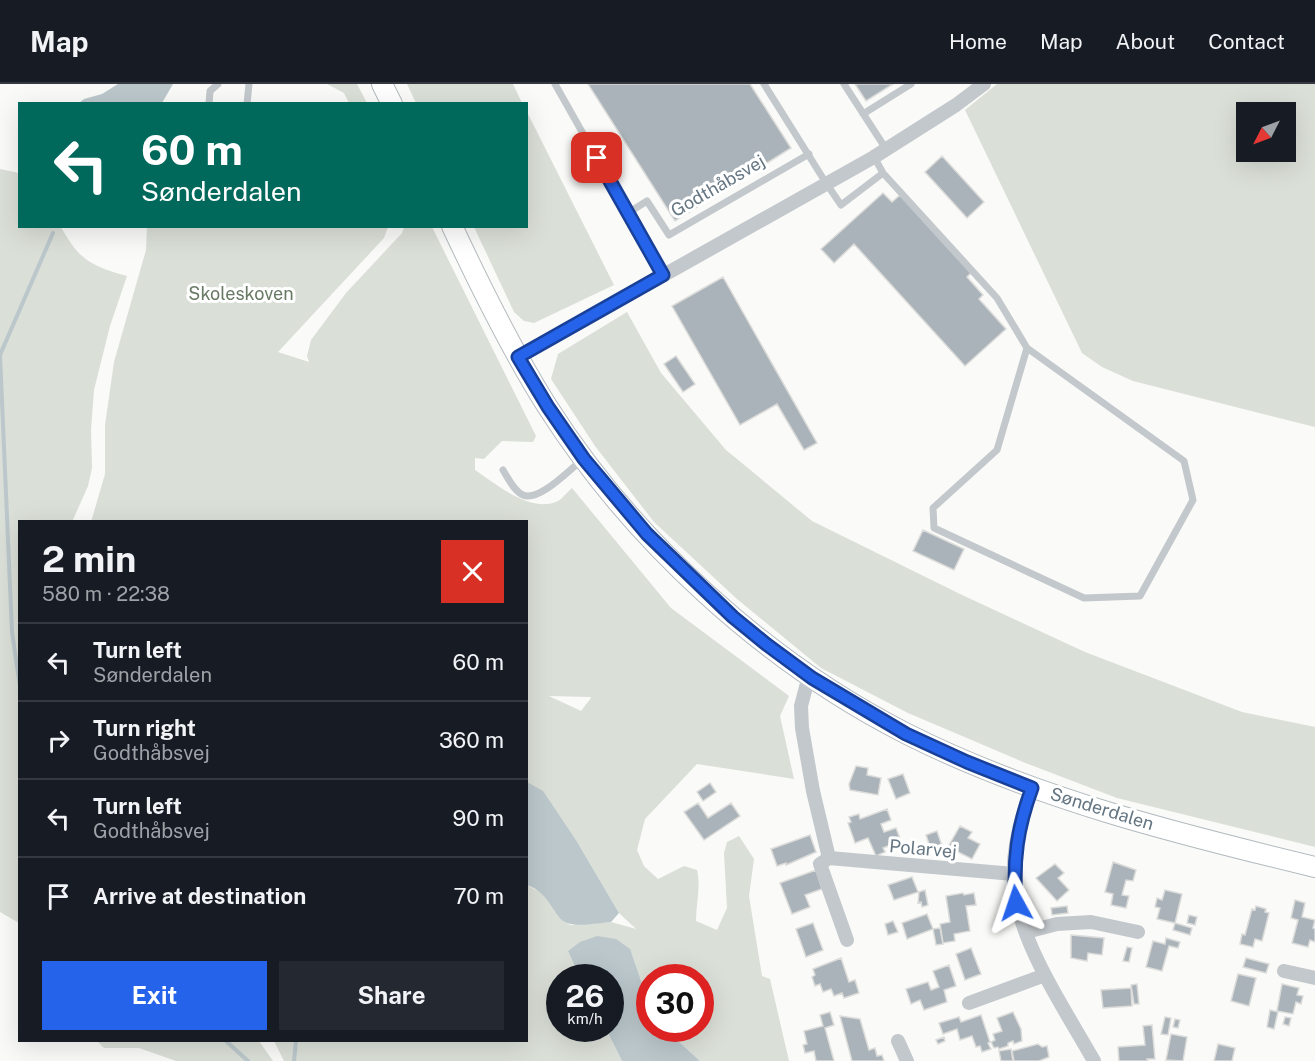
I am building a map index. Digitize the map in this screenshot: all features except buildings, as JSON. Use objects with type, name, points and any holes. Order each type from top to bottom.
[{"type":"street","points":[[382,84],[391,102]]},
{"type":"street","points":[[518,357],[880,153],[956,105],[984,84]]},
{"type":"street","name":"Sønderdalen","points":[[453,228],[477,281],[518,357],[548,407],[584,459],[647,534],[716,603],[766,644],[812,678],[906,734],[967,762],[1032,788],[1167,829],[1315,867]]},
{"type":"street","points":[[812,678],[806,687],[801,706],[801,728],[829,858],[820,864],[847,940]]},
{"type":"street","points":[[1032,788],[1018,829],[1014,874],[1016,903],[1045,975],[1094,1061]]},
{"type":"street","name":"Polarvej","points":[[829,858],[1014,874]]},
{"type":"street","points":[[1026,932],[1057,924],[1091,921],[1138,932]]},
{"type":"street","points":[[1284,971],[1315,978]]},
{"type":"street","points":[[969,1003],[1045,975]]},
{"type":"street","points":[[898,1041],[907,1061]]},
{"type":"lane","points":[[209,102],[210,91],[218,84]]},
{"type":"lane","points":[[248,102],[249,84]]},
{"type":"lane","points":[[555,84],[663,275]]},
{"type":"lane","points":[[764,84],[841,205],[883,173]]},
{"type":"lane","points":[[844,84],[863,114],[880,153],[883,173],[997,298],[1027,348],[1184,461],[1193,500],[1140,596],[1084,598],[934,528],[933,508],[997,450],[1027,348]]},
{"type":"lane","points":[[863,114],[911,84]]},
{"type":"lane","name":"Godthåbsvej","points":[[628,213],[647,201],[669,235],[809,154]]},
{"type":"lane","points":[[503,470],[522,495],[531,497],[540,494],[584,459]]},
{"type":"green space","points":[[327,84],[357,84],[366,102],[348,102],[344,93]]},
{"type":"green space","points":[[407,84],[513,84],[522,102],[416,102]]},
{"type":"green space","points":[[997,84],[1315,84],[1315,427],[1133,381],[1102,367],[1082,353],[965,110]]},
{"type":"green space","points":[[528,114],[614,285],[534,323],[524,321],[514,312],[474,228],[528,228]]},
{"type":"green space","points":[[0,169],[18,173],[18,228],[62,228],[74,247],[87,260],[104,269],[127,276],[110,326],[94,390],[91,430],[92,468],[88,486],[73,520],[18,520],[18,922],[0,912]]},
{"type":"green space","name":"Skoleskoven","points":[[147,228],[388,228],[384,238],[278,352],[309,362],[307,356],[311,340],[346,293],[402,233],[404,228],[432,228],[536,436],[533,442],[502,441],[484,459],[475,458],[475,470],[514,496],[537,504],[558,501],[572,488],[671,608],[789,696],[780,716],[794,779],[697,764],[645,819],[637,850],[644,866],[658,879],[684,866],[697,870],[696,921],[717,930],[727,908],[724,853],[727,842],[739,836],[754,859],[749,896],[762,976],[770,979],[789,1061],[700,1061],[679,1042],[714,1042],[714,964],[636,964],[636,994],[624,986],[624,964],[589,964],[568,951],[574,964],[546,964],[546,1042],[612,1042],[622,1061],[284,1061],[274,1042],[528,1042],[528,886],[545,895],[564,922],[571,925],[611,922],[636,929],[619,913],[576,840],[543,792],[528,783],[528,520],[92,520],[105,474],[105,425],[114,362],[146,250]],"holes":[[[549,696],[590,697],[581,711]]]},
{"type":"green space","points":[[627,312],[661,373],[726,450],[812,521],[1085,652],[1242,712],[1315,727],[1315,847],[1117,798],[1023,762],[908,713],[821,668],[737,599],[654,522],[595,446],[551,379],[558,354]]},
{"type":"green space","points":[[98,1042],[260,1042],[273,1061],[176,1061],[139,1048],[104,1048]]},
{"type":"shaded area","points":[[118,84],[173,84],[163,102],[80,102],[102,94]]},
{"type":"shaded area","points":[[528,783],[543,791],[576,840],[619,913],[611,922],[582,925],[567,923],[547,899],[528,886]]},
{"type":"shaded area","points":[[597,936],[616,939],[630,949],[636,967],[636,1042],[679,1042],[700,1061],[622,1061],[612,1042],[624,1042],[624,964],[574,964],[568,951],[580,942]]},
{"type":"waterway","points":[[18,672],[12,632],[0,355],[53,233]]},
{"type":"waterway","points":[[227,1042],[248,1061]]},
{"type":"waterway","points":[[294,1061],[296,1042]]},
{"type":"route","points":[[597,158],[663,275],[518,357],[548,407],[584,459],[647,534],[716,603],[812,678],[906,734],[1032,788],[1018,829],[1014,874],[1016,903]]}]
